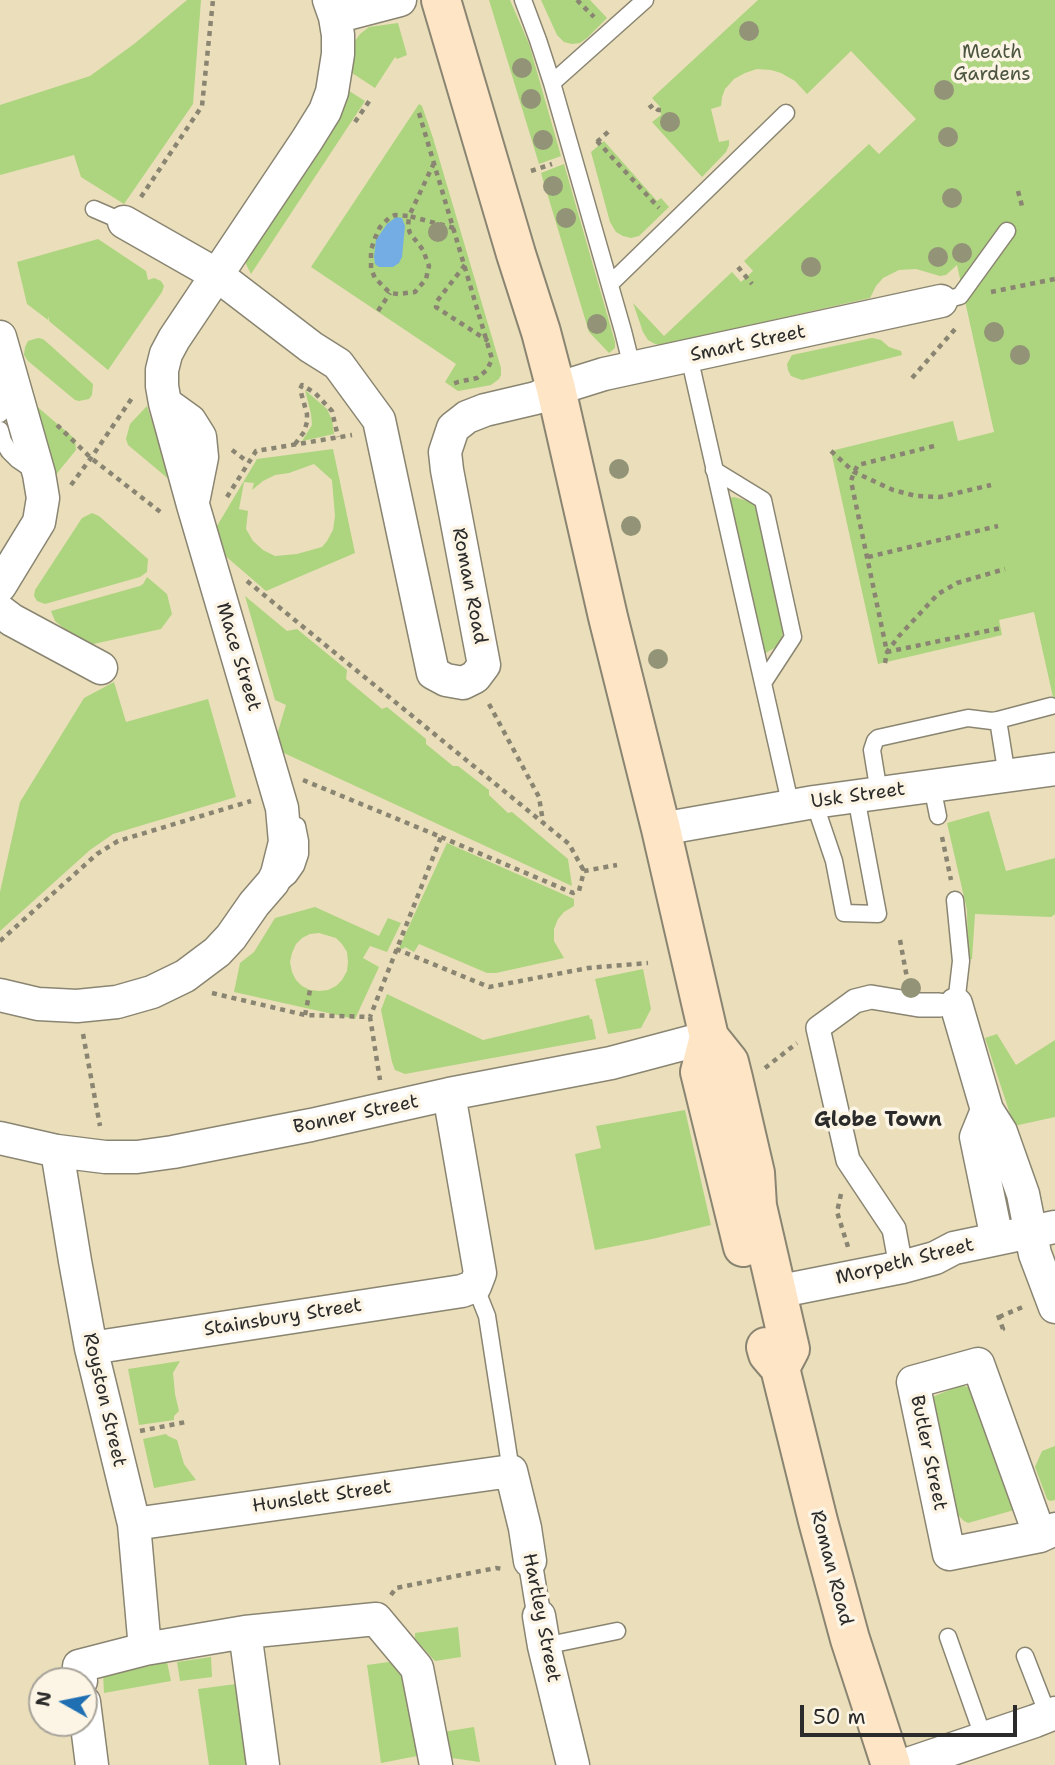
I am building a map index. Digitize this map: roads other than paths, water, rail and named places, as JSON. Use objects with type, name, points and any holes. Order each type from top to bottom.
[{"type":"main road","name":"Roman Road","points":[[441,0],[556,390],[709,1037],[729,1062],[755,1173],[757,1206],[771,1294],[790,1349],[780,1368]]},
{"type":"main road","name":"Roman Road","points":[[709,1037],[700,1072],[702,1084],[768,1354],[780,1368],[850,1639],[891,1765]]},
{"type":"street","name":"Mace Street","points":[[0,995],[38,1004],[77,1006],[107,1004],[152,992],[185,976],[209,958],[231,937],[254,904],[274,882],[285,842],[277,789],[205,547],[178,510],[151,398],[162,378],[166,354],[174,339],[325,111],[332,92],[338,54],[338,35],[332,9],[400,0]]},
{"type":"street","points":[[124,222],[217,275]]},
{"type":"street","name":"Roman Road","points":[[217,275],[311,347],[338,364],[379,420],[433,673],[446,681],[463,683],[475,677],[484,665],[447,470],[445,452],[453,428],[467,417],[485,410],[536,398],[556,390]]},
{"type":"street","name":"Smart Street","points":[[556,390],[632,367],[951,311]]},
{"type":"street","points":[[0,337],[39,474],[43,498],[39,522],[0,586]]},
{"type":"street","points":[[0,611],[101,668]]},
{"type":"street","name":"Usk Street","points":[[661,829],[868,795],[935,801],[1007,776],[1055,769]]},
{"type":"street","points":[[900,1261],[894,1230],[848,1160],[818,1028],[855,1001],[871,997],[912,1004],[948,1004],[987,1110],[1001,1132],[1023,1194],[1043,1230],[1035,1254],[1042,1306]]},
{"type":"street","name":"Bonner Street","points":[[0,1138],[57,1152],[105,1157],[137,1157],[173,1152],[611,1063],[709,1037]]},
{"type":"street","points":[[449,1094],[480,1273],[475,1286]]},
{"type":"street","points":[[987,1110],[976,1137],[997,1238]]},
{"type":"street","name":"Royston Street","points":[[57,1152],[91,1348],[134,1524],[145,1649]]},
{"type":"street","name":"Morpeth Street","points":[[771,1294],[900,1261],[935,1258],[954,1248],[1043,1230]]},
{"type":"street","name":"Stainsbury Street","points":[[91,1348],[462,1291],[475,1286]]},
{"type":"street","name":"Butler Street","points":[[978,1364],[1048,1532],[949,1554],[913,1382],[978,1364]]},
{"type":"street","name":"Hunslett Street","points":[[134,1524],[511,1471]]},
{"type":"street","name":"Hartley Street","points":[[511,1471],[525,1528],[542,1631],[573,1765]]},
{"type":"street","points":[[79,1667],[145,1649],[245,1632],[376,1619],[418,1668],[436,1765]]},
{"type":"street","points":[[245,1632],[263,1765]]},
{"type":"street","points":[[905,1765],[1051,1714]]},
{"type":"street","points":[[88,1737],[92,1765]]},
{"type":"lane","points":[[523,0],[552,83],[632,367]]},
{"type":"lane","points":[[552,83],[645,0]]},
{"type":"lane","points":[[610,284],[786,113]]},
{"type":"lane","points":[[94,209],[124,222]]},
{"type":"lane","points":[[951,311],[1007,231]]},
{"type":"lane","points":[[689,356],[763,683],[803,805],[834,861],[844,912],[878,914],[868,795],[872,750],[878,738],[968,718],[998,720],[1051,706]]},
{"type":"lane","points":[[0,414],[12,378]]},
{"type":"lane","points":[[0,430],[9,451],[39,474]]},
{"type":"lane","points":[[714,470],[763,500],[793,637],[763,683]]},
{"type":"lane","points":[[998,720],[1007,776]]},
{"type":"lane","points":[[948,1004],[961,961],[955,900]]},
{"type":"lane","points":[[475,1286],[487,1316],[511,1471]]},
{"type":"lane","points":[[542,1631],[617,1631]]},
{"type":"lane","points":[[948,1637],[984,1739]]},
{"type":"lane","points":[[1025,1656],[1051,1714]]},
{"type":"water","points":[[396,217],[402,218],[405,226],[402,257],[393,267],[379,267],[375,264],[374,257],[376,240],[387,224]]},
{"type":"district","name":"Globe Town","points":[[878,1121]]},
{"type":"park label","name":"Meath Gardens","points":[[992,64]]}]
